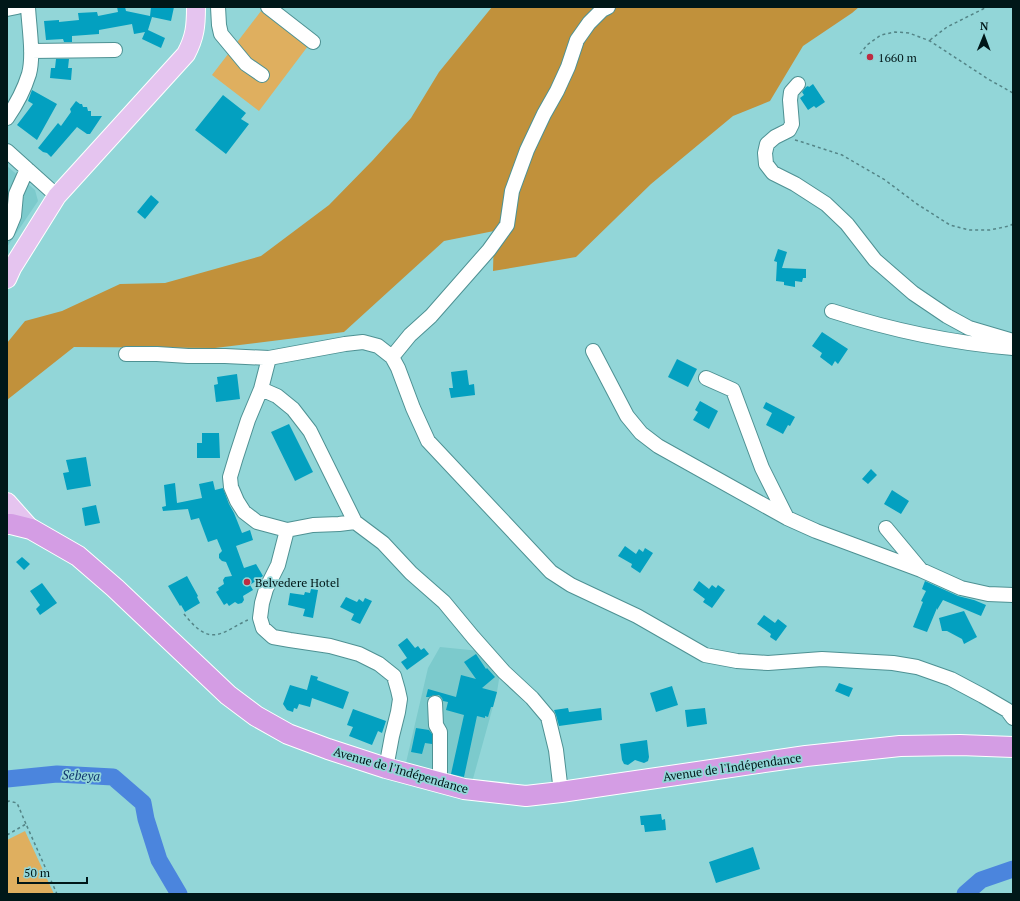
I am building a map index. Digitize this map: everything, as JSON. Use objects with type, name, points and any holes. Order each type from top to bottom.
[{"type":"highway","name":"Avenue de l'Indépendance","points":[[7,524],[31,529],[78,556],[115,588],[228,695],[256,716],[288,734],[328,749],[386,768],[464,790],[526,796],[806,756],[900,746],[960,745],[1013,747]]},
{"type":"main road","points":[[7,279],[12,268],[57,196],[186,54],[192,43],[195,30],[196,7]]},
{"type":"main road","points":[[7,502],[31,529]]},
{"type":"street","points":[[7,9],[17,7]]},
{"type":"street","points":[[7,118],[19,100],[29,74],[31,51],[28,7]]},
{"type":"street","points":[[218,7],[219,25],[222,34],[246,64],[262,75]]},
{"type":"street","points":[[268,7],[313,42]]},
{"type":"street","points":[[392,357],[410,335],[431,316],[485,255],[506,225],[512,191],[527,150],[568,67],[577,40],[589,23],[602,10],[608,7]]},
{"type":"street","points":[[31,51],[115,50]]},
{"type":"street","points":[[798,84],[791,92],[790,100],[792,124],[789,130],[775,137],[767,144],[765,153],[766,164],[773,172],[826,204],[848,224],[875,260],[913,293],[968,328],[1013,341]]},
{"type":"street","points":[[7,151],[57,196]]},
{"type":"street","points":[[7,233],[14,216],[16,194],[28,169]]},
{"type":"street","points":[[832,311],[861,321],[921,335],[1013,348]]},
{"type":"street","points":[[126,354],[270,358],[363,342],[378,346],[392,357],[398,368],[413,408],[428,441],[552,572],[571,585],[637,616],[705,655],[737,661],[768,663],[822,659],[917,666],[951,679],[983,696],[1006,710],[1013,718]]},
{"type":"street","points":[[593,351],[627,416],[641,434],[658,446],[787,518],[816,531],[921,570],[961,588],[988,594],[1013,595]]},
{"type":"street","points":[[270,358],[261,389],[248,420],[236,457],[230,477],[231,487],[244,512],[257,522],[288,530],[313,525],[355,522]]},
{"type":"street","points":[[706,378],[733,390],[762,468],[787,518]]},
{"type":"street","points":[[261,389],[276,396],[293,409],[310,431],[355,522],[383,543],[411,573],[444,602],[504,672],[532,698],[548,717],[556,750],[561,792]]},
{"type":"street","points":[[886,528],[921,570]]},
{"type":"street","points":[[288,530],[278,565],[266,589],[262,603],[260,618],[263,628],[273,637],[330,646],[359,654],[379,664],[394,676],[400,699],[386,768]]},
{"type":"street","points":[[435,703],[436,725],[440,732],[440,772],[437,782]]},
{"type":"path","points":[[930,41],[947,27],[987,7]]},
{"type":"path","points":[[860,54],[867,45],[881,35],[895,32],[909,33],[930,41],[988,79],[1013,93]]},
{"type":"path","points":[[795,140],[842,155],[885,180],[917,204],[950,225],[969,230],[990,230],[1013,224]]},
{"type":"path","points":[[184,614],[205,634],[215,635],[247,620],[260,618]]},
{"type":"path","points":[[7,802],[17,803],[57,894]]},
{"type":"path","points":[[7,835],[26,824]]},
{"type":"shaded area","points":[[492,7],[859,7],[803,46],[770,101],[733,116],[651,184],[576,257],[493,271],[494,231],[444,241],[344,332],[215,348],[74,347],[7,400],[7,343],[25,321],[62,311],[120,284],[165,283],[261,256],[329,205],[411,118],[439,72]]},
{"type":"shaded area","points":[[261,11],[308,46],[259,111],[212,75]]},
{"type":"shaded area","points":[[7,166],[35,190],[38,201],[7,247]]},
{"type":"shaded area","points":[[440,647],[480,651],[500,673],[497,692],[471,786],[405,767],[428,668]]},
{"type":"shaded area","points":[[25,831],[54,894],[7,894],[7,840]]},
{"type":"building","points":[[117,7],[125,7],[126,11],[150,16],[151,7],[174,7],[171,21],[152,17],[148,30],[165,38],[161,48],[142,39],[145,32],[134,34],[132,24],[99,30],[99,34],[72,36],[72,42],[64,42],[63,39],[46,40],[44,21],[59,20],[59,22],[79,20],[78,13],[97,12],[98,16],[118,12]]},
{"type":"building","points":[[56,59],[69,59],[68,68],[72,68],[71,80],[50,78],[51,68],[55,68]]},
{"type":"building","points":[[813,84],[825,102],[816,108],[814,106],[808,110],[800,98],[804,95],[802,92],[806,87]]},
{"type":"building","points":[[32,90],[57,104],[37,140],[17,125],[33,104],[28,101]]},
{"type":"building","points":[[223,95],[246,113],[241,119],[249,124],[226,154],[195,130]]},
{"type":"building","points":[[76,101],[82,104],[83,107],[87,107],[88,111],[91,111],[91,116],[102,116],[90,134],[87,134],[77,127],[51,157],[38,148],[58,123],[61,126],[71,112],[70,109]]},
{"type":"building","points":[[151,195],[159,202],[145,219],[137,212]]},
{"type":"building","points":[[778,249],[787,252],[782,268],[806,269],[806,278],[803,278],[802,282],[795,281],[795,287],[784,285],[784,282],[776,281],[777,262],[774,261]]},
{"type":"building","points":[[822,332],[848,349],[838,364],[835,361],[832,366],[820,357],[822,353],[812,346]]},
{"type":"building","points":[[677,359],[697,369],[688,387],[668,377]]},
{"type":"building","points":[[467,370],[469,385],[474,384],[475,395],[451,398],[449,388],[453,388],[451,372]]},
{"type":"building","points":[[237,374],[240,399],[216,402],[214,385],[218,384],[217,377]]},
{"type":"building","points":[[700,401],[718,411],[709,429],[693,420],[698,412],[695,410]]},
{"type":"building","points":[[766,402],[795,417],[783,434],[766,425],[772,413],[763,408]]},
{"type":"building","points":[[289,424],[313,472],[295,481],[271,432]]},
{"type":"building","points":[[202,433],[219,433],[220,458],[197,458],[197,443],[202,443]]},
{"type":"building","points":[[86,457],[91,486],[67,490],[63,473],[69,472],[66,460]]},
{"type":"building","points":[[871,469],[877,475],[868,484],[862,479]]},
{"type":"building","points":[[213,481],[215,490],[223,488],[242,533],[250,530],[253,540],[236,546],[244,568],[256,564],[263,576],[250,585],[253,590],[243,596],[244,600],[242,603],[238,604],[235,602],[229,606],[227,603],[224,605],[216,592],[219,590],[218,588],[224,584],[223,580],[225,577],[232,576],[226,562],[219,558],[219,554],[222,551],[217,539],[208,542],[199,518],[191,520],[188,509],[163,511],[162,507],[166,506],[164,485],[175,483],[177,503],[202,498],[199,484]]},
{"type":"building","points":[[892,490],[909,501],[901,514],[884,504]]},
{"type":"building","points":[[96,505],[100,523],[85,526],[82,508]]},
{"type":"building","points":[[625,546],[636,554],[639,549],[643,552],[645,548],[653,553],[640,573],[631,567],[632,564],[618,556]]},
{"type":"building","points":[[22,557],[30,564],[24,570],[16,562]]},
{"type":"building","points":[[187,576],[198,596],[197,597],[200,603],[185,612],[168,586]]},
{"type":"building","points":[[699,581],[709,589],[712,585],[716,588],[718,585],[725,590],[712,608],[703,602],[705,599],[693,590]]},
{"type":"building","points":[[925,581],[958,596],[986,605],[981,616],[943,600],[937,610],[937,608],[927,632],[913,627],[923,602],[921,601],[926,591],[922,589]]},
{"type":"building","points":[[42,583],[57,603],[40,615],[36,609],[40,605],[30,591]]},
{"type":"building","points":[[311,589],[318,590],[313,618],[303,616],[305,609],[288,605],[290,593],[304,595],[305,592],[310,593]]},
{"type":"building","points":[[346,597],[357,602],[359,599],[363,602],[365,598],[372,601],[360,624],[351,620],[354,614],[340,607]]},
{"type":"building","points":[[964,611],[977,637],[964,644],[962,639],[947,631],[942,631],[939,618]]},
{"type":"building","points":[[764,615],[775,623],[778,619],[787,626],[776,641],[770,637],[771,634],[757,624]]},
{"type":"building","points":[[407,638],[415,648],[418,646],[421,650],[424,648],[429,654],[407,670],[401,662],[407,658],[398,645]]},
{"type":"building","points":[[476,654],[486,669],[487,668],[495,677],[482,688],[497,692],[493,707],[491,707],[488,717],[485,716],[485,718],[477,716],[464,777],[451,774],[464,715],[446,710],[448,702],[443,701],[439,695],[426,697],[428,689],[456,697],[461,675],[476,679],[464,662]]},
{"type":"building","points":[[311,675],[318,677],[317,680],[349,692],[343,709],[312,698],[310,707],[299,704],[297,709],[294,708],[293,712],[287,710],[283,704],[290,685],[307,690]]},
{"type":"building","points":[[839,683],[853,688],[849,697],[835,691]]},
{"type":"building","points":[[672,686],[678,705],[656,712],[650,693]]},
{"type":"building","points":[[568,708],[569,712],[601,708],[602,720],[559,726],[554,710]]},
{"type":"building","points":[[705,708],[707,724],[687,727],[685,710]]},
{"type":"building","points":[[353,709],[386,721],[382,733],[378,731],[372,745],[349,736],[353,727],[347,725]]},
{"type":"building","points":[[416,728],[429,730],[432,734],[432,744],[425,743],[422,754],[411,752]]},
{"type":"building","points":[[647,740],[648,761],[644,763],[635,760],[628,765],[624,764],[620,744]]},
{"type":"building","points":[[661,814],[662,820],[665,819],[666,830],[645,832],[644,825],[641,825],[640,816]]},
{"type":"building","points":[[753,847],[760,869],[716,883],[709,862]]},
{"type":"waterway","name":"Sebeya","points":[[7,779],[57,774],[113,777],[143,803],[146,819],[159,860],[179,894]]},
{"type":"waterway","name":"Sebeya","points":[[965,894],[981,880],[1013,869]]},
{"type":"place","name":"1660 m","points":[[870,57]]},
{"type":"place","name":"Belvedere Hotel","points":[[247,582]]}]
